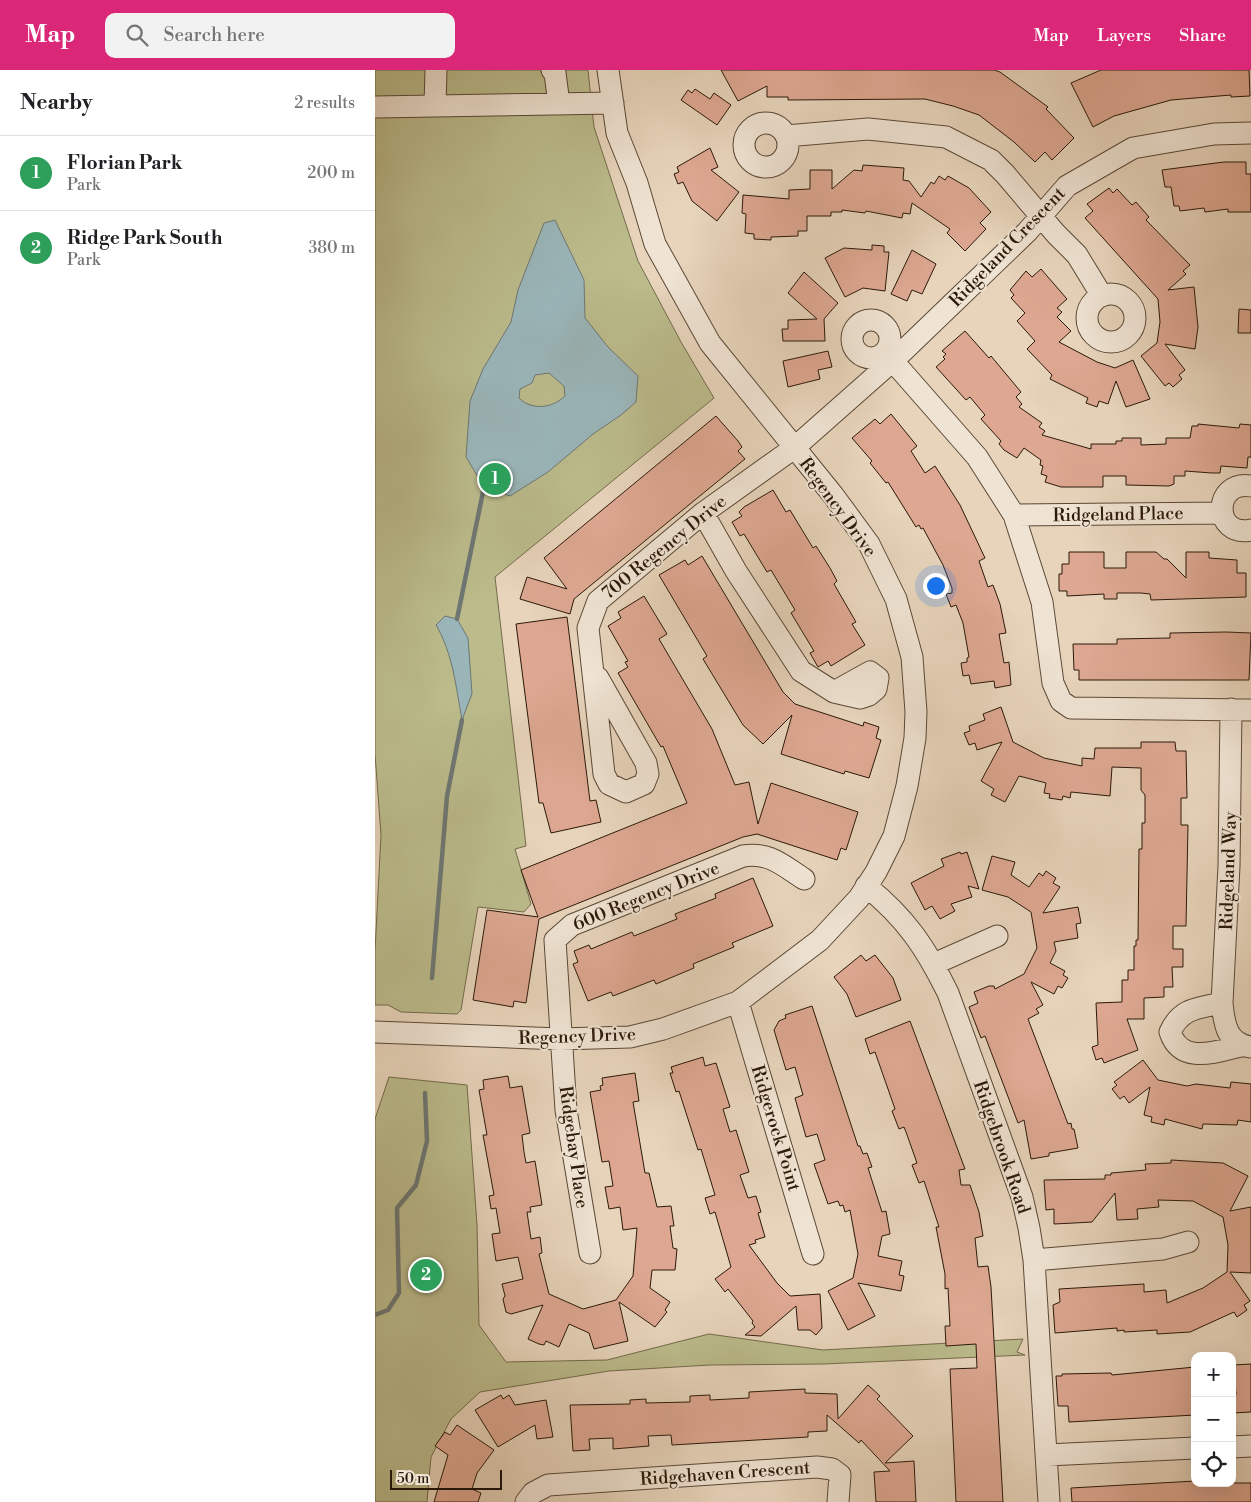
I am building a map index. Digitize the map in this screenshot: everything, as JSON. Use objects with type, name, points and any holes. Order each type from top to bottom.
[{"type":"street","points":[[435,106],[436,70]]},
{"type":"street","points":[[552,70],[555,73],[559,104]]},
{"type":"street","name":"Regency Drive","points":[[375,1032],[560,1039],[630,1037],[663,1029],[739,1002],[820,940],[867,886],[894,836],[907,786],[916,721],[912,657],[897,599],[869,544],[833,494],[710,343],[655,244],[637,183],[617,133],[608,70]]},
{"type":"street","points":[[375,107],[613,103]]},
{"type":"street","points":[[786,136],[868,129],[946,137],[991,160],[1077,255],[1103,296]]},
{"type":"street","name":"Ridgeland Crescent","points":[[794,448],[1041,216],[1067,186],[1133,148],[1214,134],[1251,133]]},
{"type":"street","points":[[889,357],[977,457],[1014,515],[1042,602],[1053,683],[1061,701],[1071,708],[1241,709]]},
{"type":"street","name":"700 Regency Drive","points":[[594,677],[588,628],[598,601],[703,513],[794,448]]},
{"type":"street","points":[[1251,486],[1236,487],[1229,491],[1222,505],[1224,520],[1235,529],[1251,530]]},
{"type":"street","points":[[703,513],[736,571],[801,671],[834,692]]},
{"type":"street","name":"Ridgeland Place","points":[[1014,515],[1222,513]]},
{"type":"street","points":[[594,677],[598,678],[646,764],[648,774],[644,784],[626,792],[609,784],[604,774],[594,677]]},
{"type":"street","name":"Ridgeland Way","points":[[1241,709],[1221,1004],[1224,1026],[1246,1046]]},
{"type":"street","name":"600 Regency Drive","points":[[560,1039],[555,940],[572,925],[743,856],[758,854],[769,858],[804,879]]},
{"type":"street","name":"Ridgebrook Road","points":[[867,886],[908,925],[934,964],[948,993],[1022,1197],[1034,1260],[1049,1502]]},
{"type":"street","points":[[934,964],[997,936]]},
{"type":"street","name":"Ridgerock Point","points":[[739,1002],[813,1254]]},
{"type":"street","name":"Ridgeland Way","points":[[1221,1004],[1190,1010],[1176,1018],[1170,1032],[1175,1044],[1183,1051],[1198,1053],[1246,1046]]},
{"type":"street","name":"Ridgebay Place","points":[[560,1039],[566,1110],[590,1254]]},
{"type":"street","points":[[1034,1260],[1163,1249],[1188,1242]]},
{"type":"street","points":[[1236,1447],[1251,1446]]},
{"type":"street","points":[[1047,1455],[1191,1448]]},
{"type":"street","name":"Ridgehaven Crescent","points":[[526,1502],[533,1493],[548,1485],[817,1466],[832,1469],[840,1475],[838,1502]]},
{"type":"green space","points":[[375,70],[588,70],[594,127],[638,261],[681,342],[714,398],[495,577],[526,846],[515,849],[531,904],[524,912],[478,907],[461,1010],[457,1014],[401,1012],[388,1005],[375,1005],[375,951],[381,835],[375,754]]},
{"type":"green space","points":[[389,1077],[467,1085],[477,1225],[479,1325],[506,1362],[607,1360],[709,1334],[823,1350],[1023,1339],[1017,1352],[1025,1355],[824,1364],[710,1365],[609,1371],[480,1392],[451,1419],[431,1457],[427,1502],[375,1502],[375,1119]]},
{"type":"water","points":[[555,220],[584,280],[585,318],[608,347],[638,376],[636,402],[593,434],[548,472],[510,496],[484,487],[466,457],[470,401],[483,369],[511,322],[518,290],[544,223]],"holes":[[[549,373],[564,386],[565,396],[549,405],[530,405],[519,398],[520,389],[532,383],[535,375]]]},
{"type":"water","points":[[445,616],[457,619],[468,638],[472,694],[462,720],[450,659],[436,625]]},
{"type":"building","points":[[721,70],[994,70],[1000,72],[1048,107],[1046,109],[1074,138],[1052,160],[1045,152],[1035,162],[1014,142],[979,115],[953,106],[925,99],[788,100],[788,97],[767,97],[767,86],[738,101]]},
{"type":"building","points":[[1101,70],[1249,70],[1250,96],[1231,97],[1231,95],[1171,100],[1114,116],[1093,127],[1071,83]]},
{"type":"building","points":[[695,89],[710,99],[714,93],[731,105],[717,125],[681,100],[688,90],[692,93]]},
{"type":"building","points":[[710,148],[718,167],[711,170],[739,192],[717,221],[692,201],[683,182],[678,184],[674,174],[679,172],[677,167]]},
{"type":"building","points":[[1224,162],[1246,162],[1246,174],[1251,174],[1251,212],[1228,212],[1228,209],[1205,212],[1204,208],[1180,211],[1179,206],[1174,206],[1171,187],[1165,187],[1162,170]]},
{"type":"building","points":[[863,165],[904,168],[903,180],[909,181],[921,197],[931,182],[934,184],[939,176],[945,180],[948,176],[969,188],[991,212],[980,223],[986,229],[965,251],[947,233],[950,229],[912,203],[910,214],[903,213],[902,218],[866,211],[865,213],[842,210],[842,212],[831,212],[831,216],[807,216],[807,231],[798,231],[798,236],[771,237],[771,240],[754,239],[754,234],[745,233],[746,214],[742,213],[743,195],[789,199],[789,190],[810,189],[810,170],[832,170],[832,189],[854,170],[862,171]]},
{"type":"building","points":[[1109,188],[1113,193],[1117,189],[1132,205],[1136,202],[1149,217],[1146,220],[1190,265],[1183,271],[1186,274],[1168,290],[1194,287],[1198,327],[1195,349],[1165,344],[1185,370],[1179,375],[1182,379],[1173,387],[1169,383],[1165,386],[1141,356],[1157,343],[1160,322],[1158,299],[1085,218],[1093,211],[1087,204]]},
{"type":"building","points":[[872,245],[884,246],[884,252],[889,252],[885,291],[863,288],[845,297],[825,258],[844,248],[872,250]]},
{"type":"building","points":[[912,250],[936,264],[922,294],[912,290],[907,301],[891,294]]},
{"type":"building","points":[[1041,269],[1067,299],[1057,308],[1062,312],[1057,317],[1071,331],[1059,342],[1097,362],[1115,368],[1133,360],[1150,399],[1126,407],[1116,381],[1108,404],[1099,401],[1097,407],[1086,403],[1088,398],[1050,379],[1052,375],[1027,349],[1035,341],[1017,321],[1025,313],[1011,298],[1014,295],[1010,290],[1026,271],[1032,277]]},
{"type":"building","points":[[804,272],[838,303],[824,319],[825,341],[783,341],[782,329],[788,329],[788,320],[817,319],[788,293]]},
{"type":"building","points":[[1239,309],[1251,310],[1251,333],[1238,333]]},
{"type":"building","points":[[965,331],[989,358],[991,356],[1021,392],[1016,397],[1022,404],[1019,407],[1042,423],[1039,427],[1045,431],[1042,435],[1091,449],[1091,444],[1116,444],[1116,441],[1122,441],[1122,438],[1141,438],[1141,445],[1166,444],[1166,438],[1190,438],[1192,426],[1198,426],[1198,424],[1239,428],[1240,424],[1251,425],[1251,457],[1248,457],[1247,468],[1221,466],[1220,473],[1185,471],[1185,476],[1174,476],[1174,484],[1169,486],[1126,485],[1126,476],[1103,476],[1103,487],[1061,487],[1045,482],[1047,476],[1041,474],[1043,466],[1040,465],[1041,460],[1024,448],[1017,458],[1004,450],[999,444],[1001,441],[981,419],[985,415],[970,397],[966,400],[936,367],[945,359],[943,357],[946,354],[942,351]]},
{"type":"building","points":[[828,351],[832,367],[818,370],[820,379],[788,387],[783,361]]},
{"type":"building","points":[[891,414],[917,446],[911,451],[925,473],[935,466],[960,505],[985,558],[979,561],[988,587],[993,585],[1000,604],[1006,633],[999,634],[1004,663],[1009,662],[1011,685],[995,688],[994,681],[971,684],[969,675],[963,676],[961,663],[967,662],[969,657],[963,623],[956,605],[951,607],[946,594],[952,593],[952,588],[943,565],[923,528],[921,529],[919,525],[916,527],[888,482],[886,483],[870,463],[872,461],[852,438],[875,419],[880,424]]},
{"type":"building","points":[[716,416],[738,441],[742,447],[738,451],[745,459],[574,599],[570,614],[520,599],[527,577],[567,589],[544,558]]},
{"type":"building","points":[[773,490],[786,512],[790,510],[813,548],[816,546],[830,568],[837,581],[834,584],[856,622],[852,624],[865,645],[831,666],[828,661],[818,667],[810,653],[814,651],[791,613],[795,610],[771,570],[767,572],[744,534],[740,536],[732,522],[742,516],[739,512],[744,507]]},
{"type":"building","points":[[1069,552],[1104,552],[1104,568],[1126,568],[1126,552],[1156,552],[1164,559],[1167,559],[1186,578],[1186,552],[1209,552],[1209,558],[1237,560],[1237,573],[1246,573],[1246,597],[1151,600],[1150,594],[1141,593],[1117,593],[1117,599],[1104,599],[1104,594],[1067,596],[1067,591],[1059,591],[1059,574],[1062,574],[1062,564],[1069,564]]},
{"type":"building","points":[[702,556],[783,692],[795,704],[863,726],[864,722],[879,727],[876,738],[881,740],[869,778],[845,771],[844,774],[781,754],[792,715],[763,744],[743,725],[703,659],[707,656],[659,575],[685,560],[688,565]]},
{"type":"building","points":[[644,596],[667,634],[659,639],[712,729],[735,785],[749,782],[758,824],[771,783],[858,812],[846,850],[841,848],[837,860],[757,834],[743,837],[539,919],[526,1003],[514,1001],[513,1007],[473,1000],[487,910],[538,917],[521,870],[687,803],[663,746],[661,747],[618,673],[628,667],[625,662],[628,661],[608,626],[621,618],[618,612]]},
{"type":"building","points":[[567,617],[590,801],[596,800],[601,822],[551,833],[543,803],[539,803],[516,624]]},
{"type":"building","points":[[1170,633],[1251,633],[1249,680],[1079,680],[1079,670],[1074,670],[1073,644],[1117,644],[1117,639],[1170,638]]},
{"type":"building","points":[[1001,707],[1013,742],[1044,758],[1082,766],[1082,758],[1094,759],[1095,748],[1141,748],[1141,742],[1175,742],[1176,751],[1186,751],[1187,798],[1181,798],[1181,825],[1188,825],[1186,926],[1173,926],[1173,949],[1183,949],[1183,967],[1172,967],[1173,987],[1164,987],[1164,997],[1144,998],[1144,1019],[1127,1019],[1138,1050],[1104,1063],[1102,1058],[1096,1060],[1092,1047],[1098,1045],[1096,1003],[1122,1002],[1122,980],[1128,980],[1128,970],[1134,970],[1134,946],[1136,946],[1136,940],[1138,940],[1139,849],[1142,849],[1142,823],[1145,823],[1145,795],[1141,790],[1141,768],[1112,767],[1110,796],[1071,792],[1070,798],[1063,796],[1062,800],[1049,798],[1050,794],[1044,793],[1046,783],[1019,776],[1005,802],[991,795],[994,789],[981,781],[1002,742],[977,750],[975,743],[969,745],[964,733],[970,731],[969,726],[985,720],[983,714]]},
{"type":"building","points":[[960,852],[961,854],[967,852],[979,889],[968,886],[972,897],[951,904],[955,911],[940,919],[932,906],[925,910],[911,883],[944,866],[941,859]]},
{"type":"building","points":[[992,856],[1015,862],[1011,875],[1029,887],[1039,873],[1043,876],[1046,871],[1056,878],[1053,883],[1060,887],[1043,913],[1078,907],[1081,923],[1076,924],[1078,938],[1054,942],[1056,951],[1050,963],[1065,971],[1063,975],[1068,978],[1062,988],[1058,986],[1054,994],[1031,982],[1043,1005],[1036,1009],[1039,1013],[1028,1019],[1068,1124],[1071,1123],[1072,1129],[1074,1129],[1078,1148],[1049,1153],[1049,1156],[1031,1159],[1024,1120],[1018,1123],[985,1036],[981,1038],[969,1007],[978,1003],[974,992],[989,986],[994,986],[995,989],[1024,974],[1037,948],[1031,912],[1008,897],[982,890]]},
{"type":"building","points":[[753,878],[773,926],[732,943],[734,947],[693,964],[694,968],[656,984],[654,980],[613,996],[611,992],[588,1001],[573,964],[578,962],[574,951],[589,945],[591,949],[632,932],[634,936],[677,919],[675,914],[716,898],[715,894]]},
{"type":"building","points":[[861,955],[866,961],[875,955],[893,978],[901,1000],[856,1017],[847,994],[834,977]]},
{"type":"building","points":[[812,1006],[858,1146],[860,1146],[863,1154],[867,1153],[872,1167],[868,1168],[882,1212],[886,1211],[890,1234],[882,1236],[878,1256],[902,1261],[899,1275],[904,1276],[901,1291],[858,1283],[875,1316],[848,1330],[828,1291],[853,1278],[858,1254],[850,1210],[845,1212],[843,1205],[840,1206],[838,1201],[828,1204],[814,1164],[825,1160],[817,1134],[806,1137],[795,1098],[803,1095],[795,1067],[786,1070],[774,1030],[779,1021],[786,1018],[785,1015]]},
{"type":"building","points":[[910,1021],[965,1169],[959,1170],[961,1185],[970,1185],[979,1212],[983,1236],[975,1238],[978,1267],[988,1266],[991,1287],[1003,1502],[956,1502],[950,1369],[977,1368],[976,1344],[946,1346],[945,1326],[950,1326],[948,1288],[945,1289],[945,1274],[936,1227],[939,1227],[924,1181],[919,1183],[912,1165],[917,1163],[904,1127],[899,1129],[892,1111],[895,1109],[875,1052],[870,1054],[865,1039]]},
{"type":"building","points":[[703,1057],[705,1066],[716,1063],[730,1107],[723,1109],[730,1132],[736,1130],[749,1172],[740,1175],[748,1198],[756,1196],[761,1212],[758,1213],[765,1237],[755,1240],[756,1243],[749,1245],[777,1283],[790,1296],[820,1294],[822,1328],[816,1335],[810,1330],[798,1330],[796,1306],[761,1336],[745,1335],[755,1327],[752,1323],[753,1321],[728,1289],[725,1292],[715,1279],[731,1267],[715,1212],[710,1214],[705,1198],[715,1195],[701,1149],[698,1150],[679,1091],[676,1092],[670,1073],[673,1073],[671,1067]]},
{"type":"building","points":[[1143,1060],[1158,1080],[1187,1086],[1196,1084],[1230,1088],[1231,1082],[1251,1084],[1251,1122],[1238,1120],[1237,1125],[1203,1124],[1202,1129],[1165,1119],[1164,1125],[1151,1122],[1152,1117],[1144,1115],[1150,1087],[1129,1103],[1124,1096],[1120,1099],[1112,1089],[1117,1085],[1114,1082]]},
{"type":"building","points":[[635,1073],[639,1101],[633,1102],[645,1173],[649,1173],[657,1207],[671,1206],[674,1226],[670,1226],[673,1248],[677,1249],[675,1270],[652,1270],[650,1288],[670,1302],[665,1310],[667,1312],[655,1327],[619,1302],[628,1341],[594,1349],[589,1333],[569,1324],[559,1347],[546,1341],[544,1345],[539,1344],[528,1339],[543,1305],[511,1314],[506,1312],[502,1284],[523,1279],[518,1257],[496,1261],[492,1234],[500,1233],[496,1208],[491,1209],[489,1196],[494,1195],[483,1135],[487,1135],[479,1090],[484,1089],[483,1080],[508,1076],[510,1088],[522,1086],[530,1133],[522,1135],[524,1152],[526,1163],[535,1161],[542,1205],[530,1207],[531,1212],[527,1212],[531,1239],[540,1237],[542,1253],[539,1254],[549,1294],[583,1309],[616,1300],[633,1276],[637,1228],[623,1230],[620,1207],[609,1209],[605,1187],[613,1186],[609,1161],[602,1162],[590,1092],[601,1090],[600,1086],[603,1085],[602,1078]]},
{"type":"building","points":[[1171,1160],[1223,1163],[1248,1176],[1230,1211],[1251,1207],[1251,1273],[1230,1272],[1250,1301],[1244,1305],[1247,1310],[1237,1317],[1234,1312],[1190,1332],[1157,1334],[1157,1330],[1124,1332],[1124,1330],[1117,1331],[1117,1328],[1055,1333],[1053,1305],[1060,1302],[1059,1289],[1144,1284],[1144,1292],[1166,1290],[1167,1303],[1203,1288],[1227,1272],[1228,1245],[1223,1217],[1193,1201],[1158,1200],[1159,1207],[1137,1209],[1138,1219],[1117,1220],[1115,1193],[1092,1222],[1054,1224],[1054,1209],[1046,1210],[1044,1180],[1105,1179],[1105,1175],[1111,1175],[1111,1173],[1146,1170],[1145,1164],[1171,1163]]},
{"type":"building","points":[[1251,1364],[1251,1412],[1236,1413],[1236,1365]]},
{"type":"building","points":[[1191,1367],[1191,1415],[1069,1422],[1068,1406],[1058,1406],[1056,1376],[1062,1376],[1062,1374],[1111,1373],[1112,1375]]},
{"type":"building","points":[[868,1385],[880,1396],[877,1399],[913,1436],[885,1463],[914,1461],[916,1502],[876,1502],[874,1472],[890,1471],[861,1440],[859,1443],[827,1415],[827,1431],[808,1432],[808,1437],[672,1445],[671,1435],[648,1436],[649,1446],[613,1449],[613,1438],[589,1439],[590,1450],[573,1451],[570,1405],[630,1404],[630,1400],[646,1399],[646,1403],[690,1402],[690,1396],[710,1395],[710,1400],[749,1398],[749,1392],[805,1389],[805,1393],[837,1394],[838,1419]]},
{"type":"building","points":[[501,1395],[503,1399],[509,1395],[515,1405],[546,1400],[553,1437],[537,1439],[535,1425],[498,1447],[475,1410]]},
{"type":"building","points":[[457,1425],[494,1450],[477,1473],[472,1489],[481,1493],[478,1502],[434,1502],[448,1455],[435,1446],[445,1432],[450,1435]]},
{"type":"building","points":[[1191,1481],[1191,1487],[1236,1487],[1236,1483],[1251,1483],[1251,1502],[1072,1502],[1071,1488]]},
{"type":"waterway","points":[[457,619],[484,487]]},
{"type":"waterway","points":[[432,978],[447,796],[462,720]]},
{"type":"waterway","points":[[375,1315],[388,1310],[399,1293],[397,1208],[416,1185],[427,1141],[425,1093]]},
{"type":"place","name":"Florian Park","points":[[495,479]]},
{"type":"place","name":"Ridge Park South","points":[[426,1275]]}]
